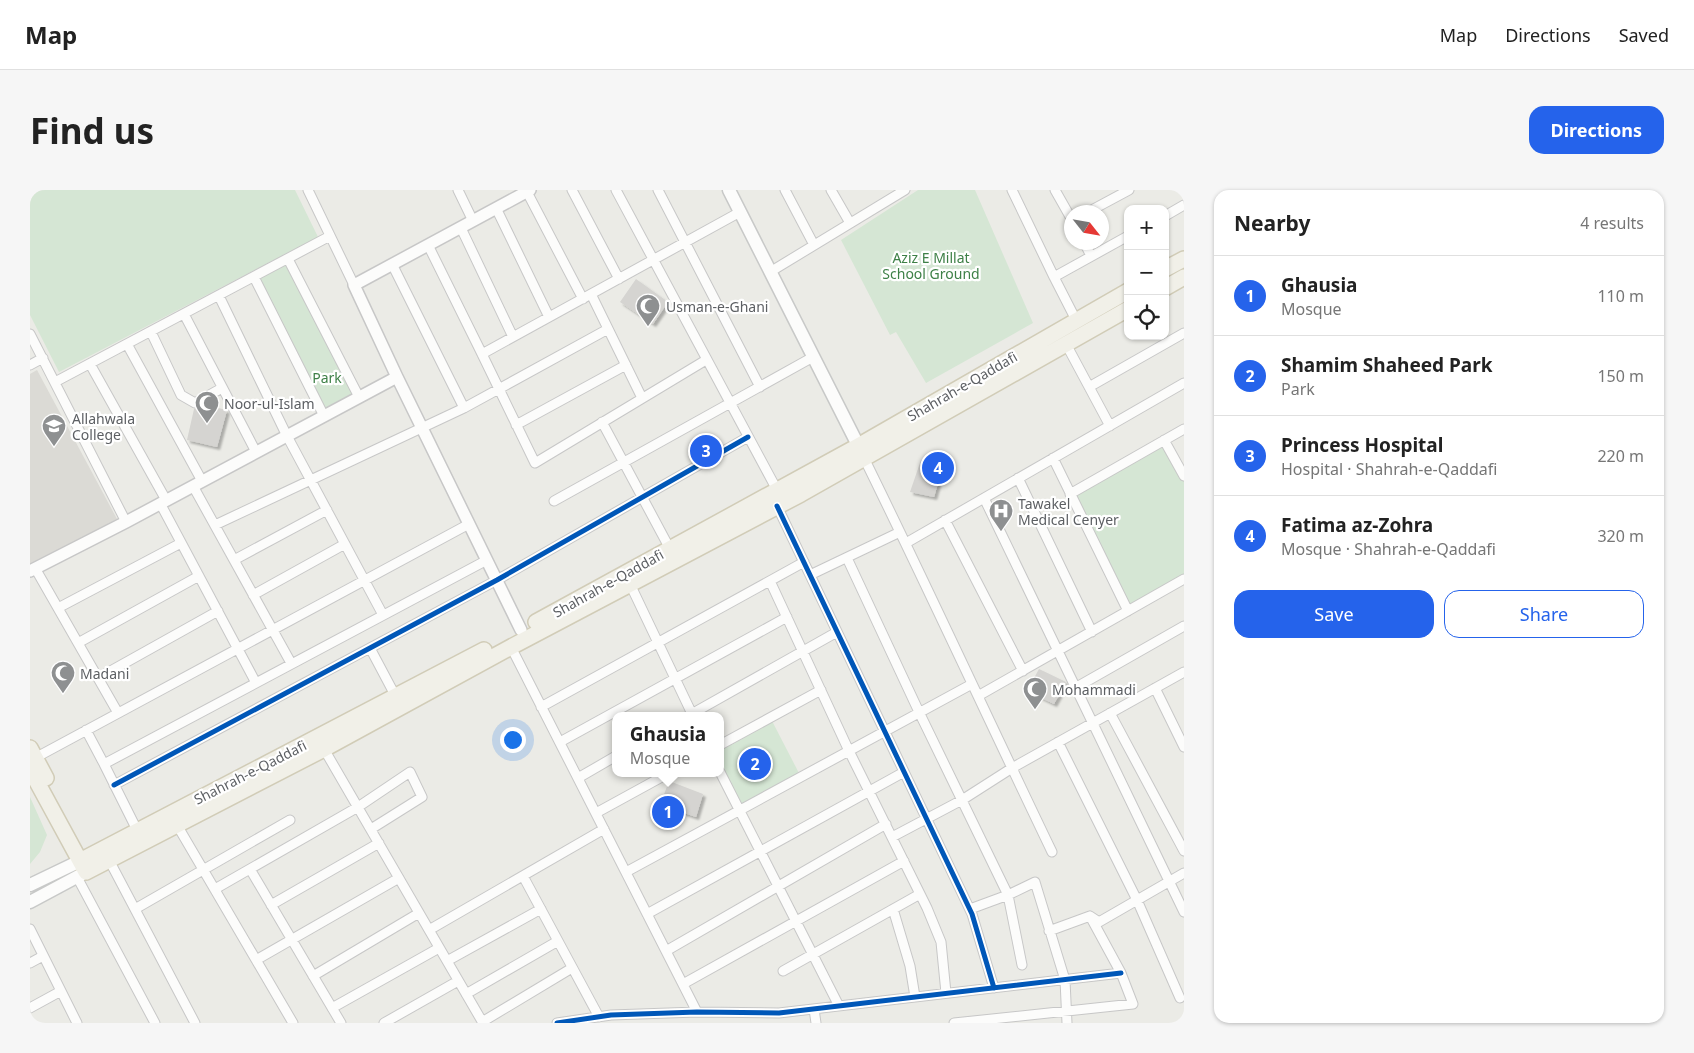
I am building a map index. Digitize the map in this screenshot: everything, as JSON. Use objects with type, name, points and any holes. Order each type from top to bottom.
[{"type":"main road","points":[[729,190],[861,452]]},
{"type":"main road","points":[[1169,267],[1184,259]]},
{"type":"main road","points":[[1169,286],[1184,277]]},
{"type":"main road","name":"Shahrah-e-Qaddafi","points":[[85,867],[110,860],[324,749],[777,506],[1076,320],[1124,293]]},
{"type":"main road","name":"Shahrah-e-Qaddafi","points":[[85,867],[137,830],[396,697],[777,490],[861,452],[1066,344],[1124,311]]},
{"type":"main road","points":[[32,766],[85,867]]},
{"type":"main road","points":[[30,885],[85,867]]},
{"type":"main road","points":[[30,902],[85,867]]},
{"type":"street","points":[[308,190],[521,630]]},
{"type":"street","points":[[458,190],[473,221]]},
{"type":"street","points":[[572,190],[619,279]]},
{"type":"street","points":[[616,190],[777,490]]},
{"type":"street","points":[[658,190],[760,387]]},
{"type":"street","points":[[785,190],[814,245]]},
{"type":"street","points":[[831,190],[850,223]]},
{"type":"street","points":[[770,272],[905,190]]},
{"type":"street","points":[[1012,190],[1076,320]]},
{"type":"street","points":[[1055,190],[1064,206]]},
{"type":"street","points":[[1101,205],[1129,190]]},
{"type":"street","points":[[354,285],[529,191],[583,298]]},
{"type":"street","points":[[1169,214],[1184,205]]},
{"type":"street","points":[[496,208],[550,317]]},
{"type":"street","points":[[482,354],[740,212]]},
{"type":"street","points":[[461,228],[513,337]]},
{"type":"street","points":[[55,382],[330,236]]},
{"type":"street","points":[[1054,277],[1124,238]]},
{"type":"street","points":[[428,245],[535,463],[706,360]]},
{"type":"street","points":[[1088,250],[1091,256]]},
{"type":"street","points":[[288,259],[359,397]]},
{"type":"street","points":[[392,264],[464,408]]},
{"type":"street","points":[[254,277],[324,416]]},
{"type":"street","points":[[591,294],[642,398]]},
{"type":"street","points":[[218,296],[287,436],[383,615]]},
{"type":"street","points":[[184,314],[256,452]]},
{"type":"street","points":[[215,526],[464,408],[608,328]]},
{"type":"street","points":[[151,332],[182,395],[195,403],[222,388]]},
{"type":"street","points":[[1089,387],[1184,333]]},
{"type":"street","points":[[30,334],[126,522]]},
{"type":"street","points":[[127,344],[197,483],[215,526],[291,664]]},
{"type":"street","points":[[1066,344],[1110,426]]},
{"type":"street","points":[[554,501],[813,357]]},
{"type":"street","points":[[30,365],[42,358]]},
{"type":"street","points":[[90,364],[163,502],[181,543],[256,683]]},
{"type":"street","points":[[516,425],[626,365]]},
{"type":"street","points":[[118,713],[58,608],[33,569],[126,522],[397,377]]},
{"type":"street","points":[[906,543],[1184,383]]},
{"type":"street","points":[[602,422],[670,549]]},
{"type":"street","points":[[1070,494],[1184,429]]},
{"type":"street","points":[[114,785],[497,580],[748,437]]},
{"type":"street","points":[[1164,440],[1184,476]]},
{"type":"street","points":[[861,452],[1052,852]]},
{"type":"street","points":[[1053,458],[1128,611]]},
{"type":"street","points":[[1018,478],[1092,632]]},
{"type":"street","points":[[984,498],[1184,912]]},
{"type":"street","points":[[777,506],[970,909],[994,988]]},
{"type":"street","points":[[234,560],[327,510]]},
{"type":"street","points":[[945,520],[1023,671]]},
{"type":"street","points":[[32,766],[86,730],[469,524]]},
{"type":"street","points":[[810,575],[900,532]]},
{"type":"street","points":[[58,608],[181,543]]},
{"type":"street","points":[[253,595],[345,544]]},
{"type":"street","points":[[847,558],[1008,895],[1022,965]]},
{"type":"street","points":[[104,764],[487,560]]},
{"type":"street","points":[[542,707],[804,562]]},
{"type":"street","points":[[78,643],[199,576]]},
{"type":"street","points":[[978,696],[1184,579]]},
{"type":"street","points":[[770,581],[849,751],[920,894],[941,942],[946,993]]},
{"type":"street","points":[[630,584],[676,678],[690,712]]},
{"type":"street","points":[[98,678],[218,611]]},
{"type":"street","points":[[614,712],[787,617]]},
{"type":"street","points":[[1075,688],[1184,626]]},
{"type":"street","points":[[696,712],[838,632]]},
{"type":"street","points":[[511,647],[697,1012]]},
{"type":"street","points":[[370,648],[396,697]]},
{"type":"street","points":[[892,837],[962,800],[1012,768],[1184,672]]},
{"type":"street","points":[[626,872],[972,684]]},
{"type":"street","points":[[1155,688],[1184,746]]},
{"type":"street","points":[[724,743],[821,690]]},
{"type":"street","points":[[560,742],[612,713]]},
{"type":"street","points":[[1110,713],[1184,849]]},
{"type":"street","points":[[86,730],[137,830]]},
{"type":"street","points":[[1058,742],[1137,900],[1180,998]]},
{"type":"street","points":[[324,749],[482,1023],[572,968]]},
{"type":"street","points":[[578,778],[612,758]]},
{"type":"street","points":[[215,890],[358,807],[410,772],[422,797],[370,828]]},
{"type":"street","points":[[647,914],[904,772]]},
{"type":"street","points":[[596,813],[663,777]]},
{"type":"street","points":[[722,777],[839,1006]]},
{"type":"street","points":[[136,909],[290,820]]},
{"type":"street","points":[[666,951],[886,824]]},
{"type":"street","points":[[177,825],[293,1023]]},
{"type":"street","points":[[429,930],[604,829]]},
{"type":"street","points":[[271,905],[379,844]]},
{"type":"street","points":[[110,860],[195,1023]]},
{"type":"street","points":[[682,984],[904,861]]},
{"type":"street","points":[[85,867],[155,1023]]},
{"type":"street","points":[[250,869],[341,1023]]},
{"type":"street","points":[[1049,930],[1090,916],[1100,922],[1184,873]]},
{"type":"street","points":[[523,876],[599,1017]]},
{"type":"street","points":[[256,960],[399,878]]},
{"type":"street","points":[[970,909],[1008,895],[1035,882],[1065,980],[1066,1023]]},
{"type":"street","points":[[783,971],[920,894]]},
{"type":"street","points":[[447,961],[541,909]]},
{"type":"street","points":[[893,909],[910,966],[915,997]]},
{"type":"street","points":[[313,976],[419,913]]},
{"type":"street","points":[[954,1023],[999,1021],[1132,1004],[1121,973],[1090,916]]},
{"type":"street","points":[[30,929],[77,1023]]},
{"type":"street","points":[[466,994],[558,942]]},
{"type":"street","points":[[332,1008],[440,948]]},
{"type":"street","points":[[30,963],[43,956]]},
{"type":"street","points":[[557,1023],[599,1017],[655,1018],[697,1012],[779,1013],[1121,973]]},
{"type":"street","points":[[384,1023],[458,981]]},
{"type":"street","points":[[30,1008],[61,991]]},
{"type":"street","points":[[814,1009],[816,1023]]},
{"type":"shaded area","name":"Allahwala College","points":[[37,370],[117,519],[30,566],[30,374]]},
{"type":"green space","points":[[30,190],[295,190],[318,237],[59,372],[30,315]]},
{"type":"green space","name":"Aziz E Millat School Ground","points":[[918,190],[975,190],[1033,323],[926,383],[896,332],[890,335],[841,240]]},
{"type":"green space","name":"Park","points":[[288,259],[359,397],[324,416],[254,277]]},
{"type":"green space","points":[[1164,440],[1184,476],[1184,579],[1128,611],[1070,494]]},
{"type":"green space","points":[[771,719],[801,777],[739,811],[723,777],[724,744]]},
{"type":"green space","points":[[30,797],[47,835],[40,852],[30,864]]},
{"type":"building","points":[[636,279],[668,302],[653,324],[620,302]]},
{"type":"building","name":"Noor-ul-Islam","points":[[205,405],[227,410],[217,447],[187,440],[194,409]]},
{"type":"building","points":[[921,460],[943,466],[934,497],[910,492]]},
{"type":"building","points":[[1039,669],[1066,682],[1054,704],[1027,691]]},
{"type":"building","points":[[669,781],[703,794],[696,817],[660,805]]},
{"type":"cycle path","points":[[114,785],[497,580],[748,437]]},
{"type":"cycle path","points":[[777,506],[972,914],[994,988]]},
{"type":"cycle path","points":[[557,1023],[611,1015],[697,1012],[779,1013],[1121,973]]},
{"type":"place","name":"Usman-e-Ghani","points":[[648,327]]},
{"type":"place","name":"Noor-ul-Islam","points":[[207,424]]},
{"type":"place","name":"Allahwala College","points":[[54,447]]},
{"type":"place","name":"Princess Hospital","points":[[706,451]]},
{"type":"place","name":"Fatima az-Zohra","points":[[938,468]]},
{"type":"place","name":"Tawakel Medical Cenyer","points":[[1001,532]]},
{"type":"place","name":"Madani","points":[[63,694]]},
{"type":"place","name":"Mohammadi","points":[[1035,710]]},
{"type":"place","name":"Shamim Shaheed Park","points":[[755,764]]},
{"type":"place","name":"Ghausia","points":[[668,812]]}]
